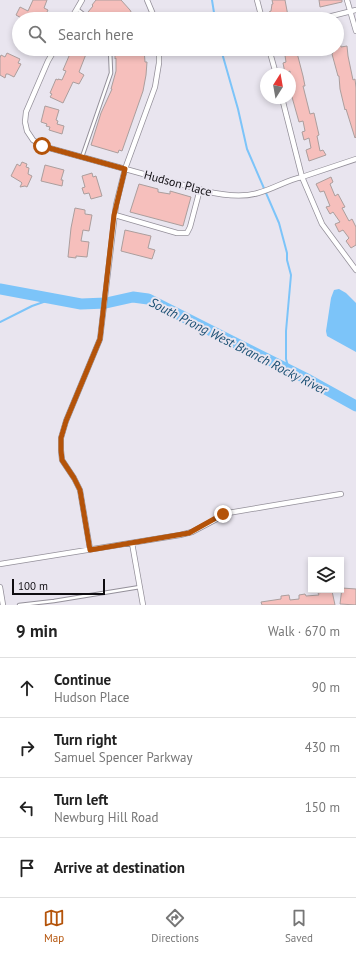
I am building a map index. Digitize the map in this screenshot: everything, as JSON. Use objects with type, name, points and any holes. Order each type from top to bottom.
[{"type":"street","points":[[75,12],[82,0]]},
{"type":"street","points":[[147,0],[152,12]]},
{"type":"street","points":[[257,0],[260,12]]},
{"type":"street","points":[[347,0],[356,31]]},
{"type":"street","points":[[343,12],[356,10]]},
{"type":"street","name":"Hudson Place","points":[[51,56],[26,112],[25,122],[27,131],[33,140],[42,146],[200,189],[234,195],[258,193],[356,159]]},
{"type":"street","points":[[90,550],[80,490],[64,463],[61,444],[64,427],[98,346],[103,320],[114,215],[125,169],[155,87],[159,63],[158,56]]},
{"type":"street","points":[[271,56],[274,68]]},
{"type":"street","points":[[284,104],[302,177],[322,224],[356,270]]},
{"type":"street","points":[[114,215],[177,233],[186,233],[190,227],[200,189]]},
{"type":"street","points":[[0,564],[189,533],[228,513],[341,494]]},
{"type":"street","points":[[132,542],[143,605]]},
{"type":"street","points":[[0,587],[3,605]]},
{"type":"lane","points":[[77,9],[81,12]]},
{"type":"lane","points":[[82,157],[111,73],[110,56]]},
{"type":"lane","points":[[19,605],[140,587]]},
{"type":"water","points":[[339,289],[346,293],[356,303],[356,352],[327,336],[326,331],[331,298],[334,290]]},
{"type":"building","points":[[33,0],[47,0],[44,8],[48,10],[47,12],[18,12],[20,7],[28,11]]},
{"type":"building","points":[[96,0],[121,0],[131,12],[88,12],[93,6],[92,5]]},
{"type":"building","points":[[272,0],[285,0],[287,12],[269,12],[271,11],[273,4]]},
{"type":"building","points":[[319,0],[342,0],[342,2],[320,7]]},
{"type":"building","points":[[344,46],[347,46],[353,80],[355,79],[356,88],[355,138],[346,109],[345,110],[333,56],[344,56]]},
{"type":"building","points":[[7,53],[20,59],[18,63],[21,64],[14,77],[6,74],[5,78],[0,75],[0,58],[1,55],[5,57]]},
{"type":"building","points":[[69,56],[85,56],[79,72],[84,75],[79,84],[73,82],[63,103],[50,97],[52,94],[50,93],[56,79],[62,80],[66,71],[63,70]]},
{"type":"building","points":[[115,56],[145,56],[145,62],[147,62],[143,91],[122,151],[119,150],[118,153],[91,145],[101,113],[112,89],[116,71],[116,58],[115,59]]},
{"type":"building","points":[[285,56],[298,56],[310,114],[314,113],[319,135],[317,136],[320,151],[323,150],[326,155],[309,161],[306,150],[311,148],[309,138],[304,140],[302,132],[305,131],[303,121],[299,122],[294,104],[296,104],[296,68],[284,68],[283,63],[286,62]]},
{"type":"building","points":[[45,106],[59,110],[56,120],[58,121],[57,124],[64,126],[62,134],[49,130],[50,127],[46,126],[47,124],[41,122]]},
{"type":"building","points":[[22,162],[27,164],[26,167],[29,168],[28,174],[32,176],[27,187],[20,187],[22,183],[11,176],[17,164],[20,166]]},
{"type":"building","points":[[45,165],[64,170],[61,180],[63,180],[62,186],[41,181]]},
{"type":"building","points":[[92,173],[93,177],[96,176],[102,196],[91,199],[89,193],[84,194],[82,188],[85,187],[82,176]]},
{"type":"building","points":[[331,177],[333,182],[330,184],[335,196],[338,194],[345,207],[342,208],[349,221],[352,219],[356,227],[356,245],[351,248],[346,241],[349,238],[343,230],[339,232],[335,224],[340,222],[333,212],[330,214],[326,207],[330,206],[324,191],[320,192],[316,184]]},
{"type":"building","points":[[139,184],[158,189],[158,192],[170,194],[170,191],[191,197],[183,226],[130,212]]},
{"type":"building","points":[[75,208],[85,210],[85,214],[92,215],[89,231],[83,230],[81,241],[89,242],[87,257],[68,257]]},
{"type":"building","points":[[125,230],[151,236],[148,248],[155,250],[152,259],[121,251]]},
{"type":"building","points":[[344,588],[356,589],[356,605],[340,604],[341,593],[344,593]]},
{"type":"building","points":[[318,593],[332,593],[335,605],[262,605],[261,602],[281,599],[281,596],[289,595],[290,600],[299,599],[299,595],[319,595]]},
{"type":"waterway","points":[[212,0],[214,12]]},
{"type":"waterway","points":[[223,56],[238,109],[247,149],[279,223],[287,253],[287,260],[291,275],[286,331],[286,359],[289,370]]},
{"type":"waterway","name":"South Prong West Branch Rocky River","points":[[0,289],[81,304],[106,303],[133,297],[148,299],[309,380],[356,406]]},
{"type":"waterway","points":[[0,322],[32,306],[52,299]]},
{"type":"route","points":[[42,146],[125,169],[114,215],[103,326],[100,339],[96,352],[66,421],[61,438],[62,460],[77,482],[80,490],[90,550],[189,533],[223,514]]}]
